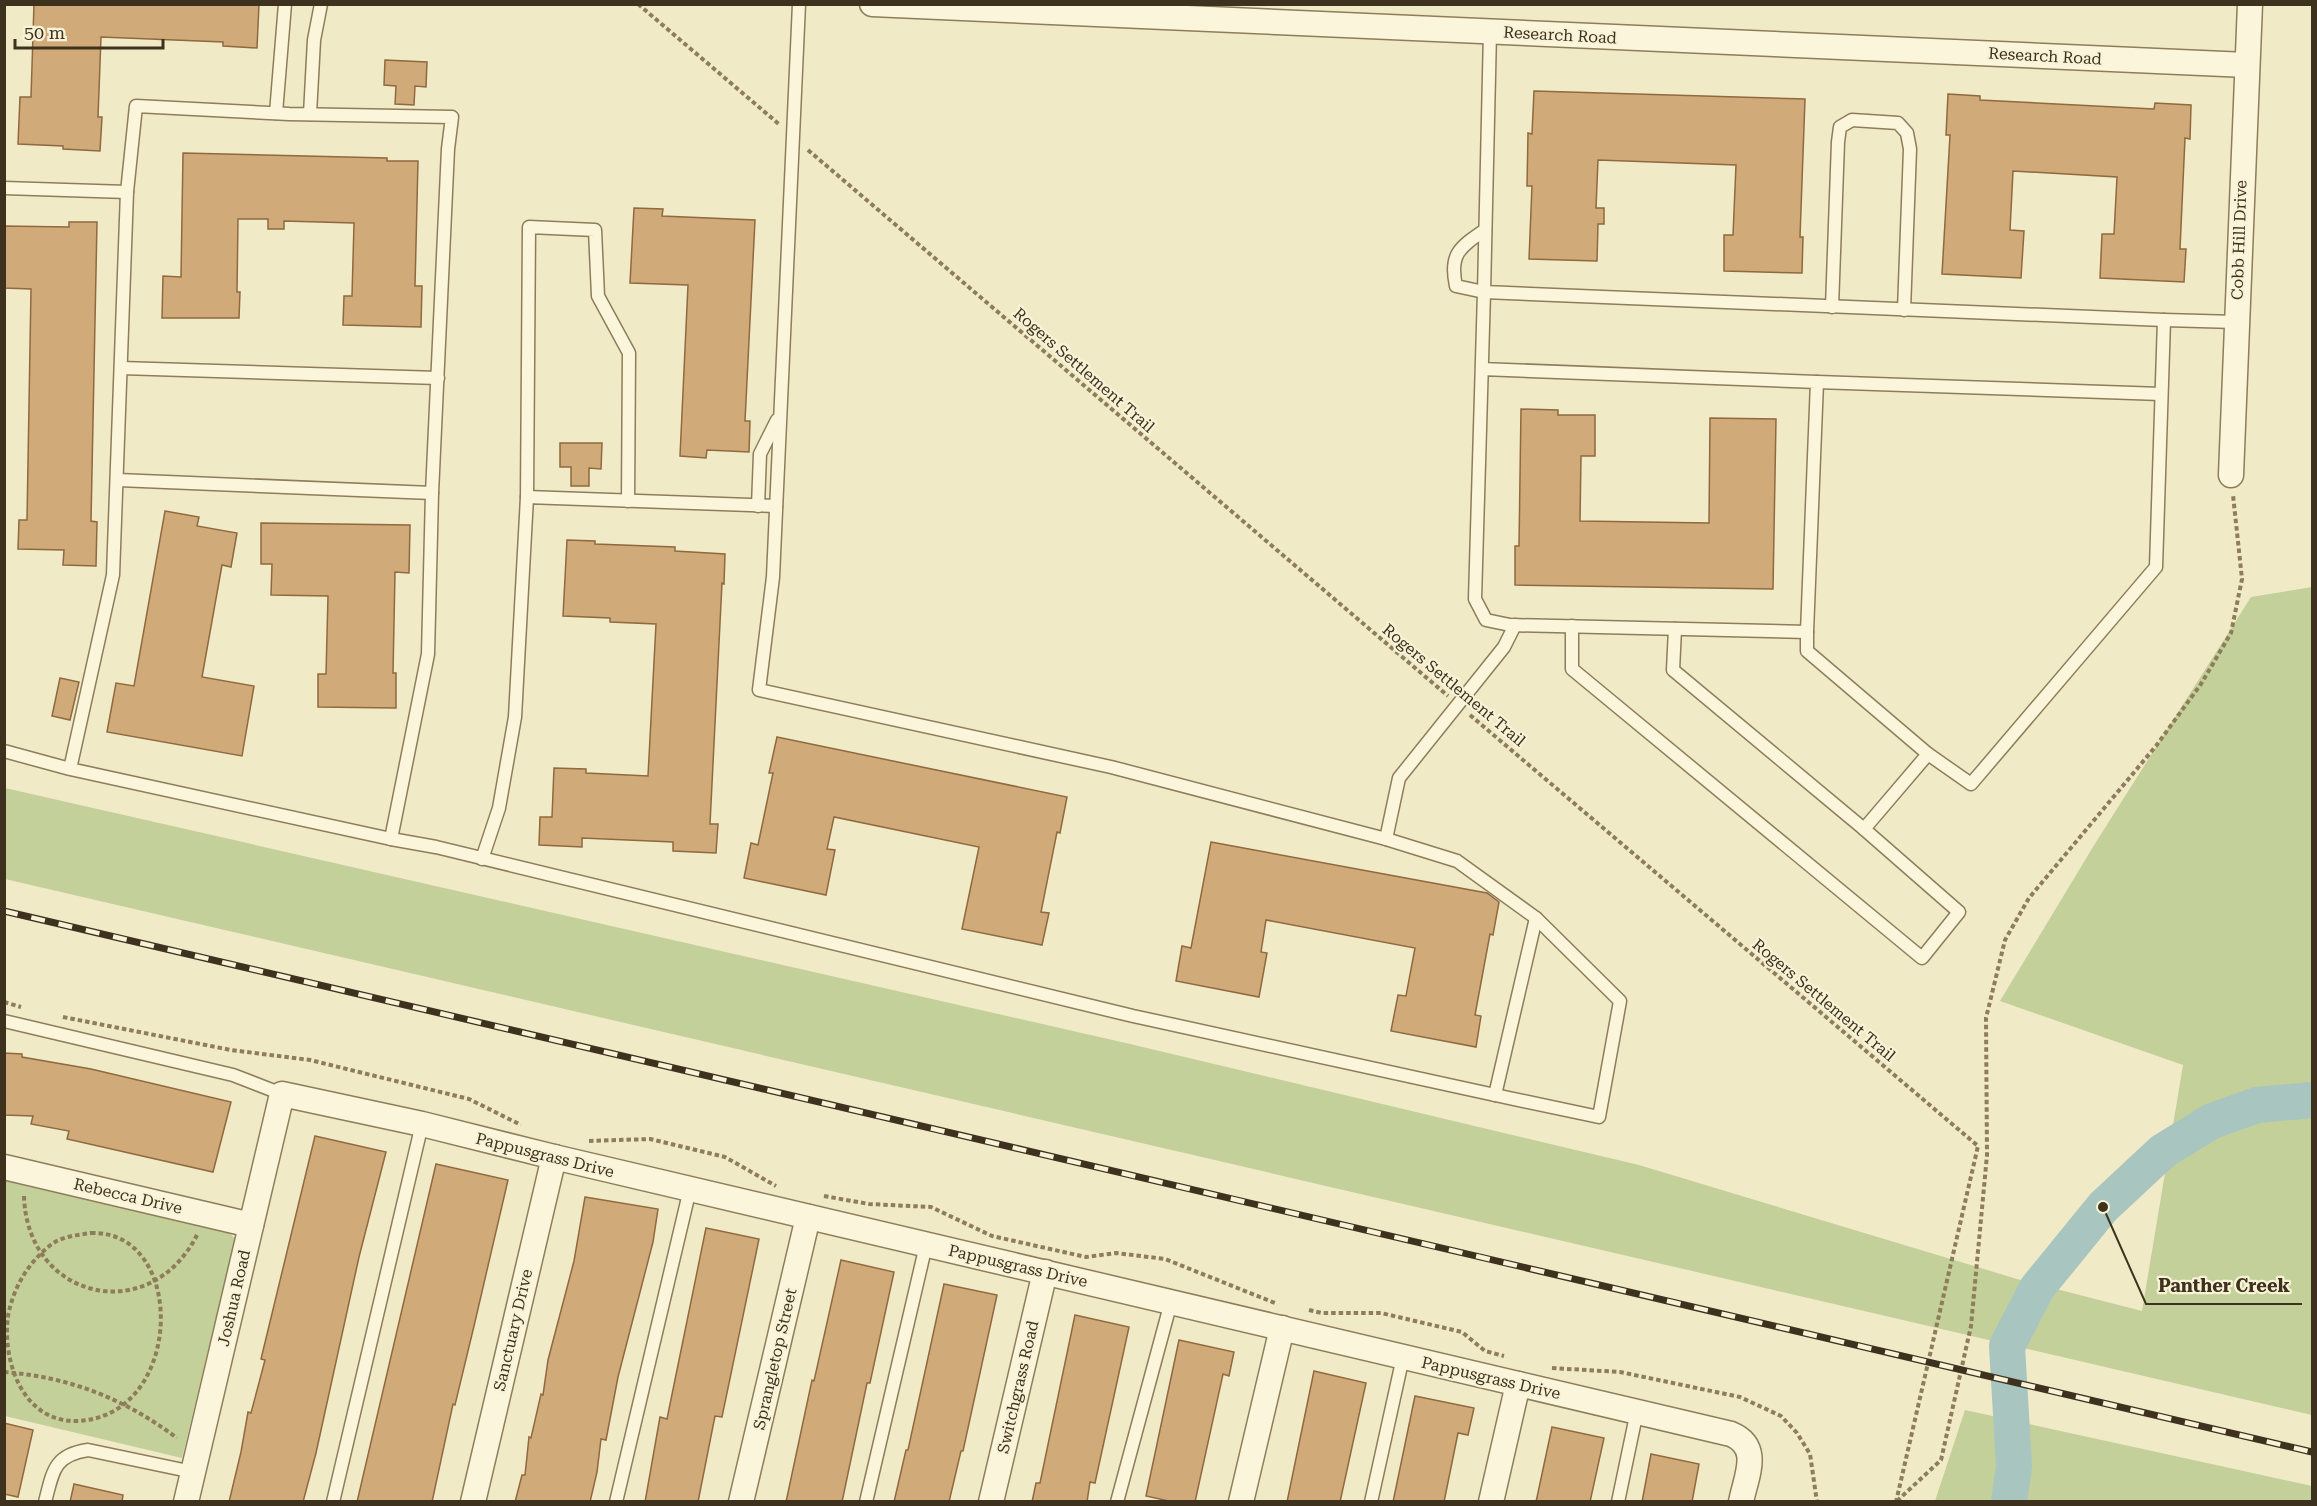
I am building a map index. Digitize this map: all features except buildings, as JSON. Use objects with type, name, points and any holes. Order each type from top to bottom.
[{"type":"street","name":"Research Road","points":[[872,4],[2247,65]]},
{"type":"street","name":"Cobb Hill Drive","points":[[2231,475],[2250,4]]},
{"type":"street","name":"Pappusgrass Drive","points":[[282,1094],[422,1124],[1171,1302],[1283,1316],[1403,1357],[1731,1434],[1739,1437],[1749,1448],[1750,1463],[1740,1502]]},
{"type":"street","name":"Joshua Road","points":[[186,1502],[182,1470],[251,1225],[282,1094]]},
{"type":"street","name":"Sanctuary Drive","points":[[473,1502],[554,1157]]},
{"type":"street","name":"Rebecca Drive","points":[[4,1167],[251,1225]]},
{"type":"street","name":"Sprangletop Street","points":[[741,1502],[808,1217]]},
{"type":"street","name":"Switchgrass Road","points":[[991,1502],[1045,1272]]},
{"type":"street","points":[[1241,1502],[1283,1316]]},
{"type":"street","points":[[1491,1502],[1518,1383]]},
{"type":"lane","points":[[276,113],[285,4]]},
{"type":"lane","points":[[310,114],[314,40],[321,4]]},
{"type":"lane","points":[[4,751],[70,769],[436,847],[1133,1016],[1599,1117],[1620,1001],[1536,918],[1457,861],[1386,839],[1111,767],[759,690],[774,577],[799,4]]},
{"type":"lane","points":[[1490,32],[1475,599],[1486,620],[1515,626],[1675,628],[1807,633]]},
{"type":"lane","points":[[70,769],[113,575],[127,192],[136,106],[276,113],[452,117],[448,149],[432,493],[428,654],[391,839]]},
{"type":"lane","points":[[1832,307],[1838,142],[1840,127],[1852,120],[1898,123],[1907,133],[1910,149],[1904,310]]},
{"type":"lane","points":[[4,188],[127,192]]},
{"type":"lane","points":[[482,859],[499,808],[515,717],[527,496],[530,227],[595,230],[598,296],[629,353],[628,501]]},
{"type":"lane","points":[[1485,230],[1464,244],[1456,254],[1453,272],[1456,286],[1484,292],[2236,322]]},
{"type":"lane","points":[[1817,382],[1807,651],[1928,754],[1971,784],[2156,567],[2164,320]]},
{"type":"lane","points":[[121,368],[438,378]]},
{"type":"lane","points":[[1482,369],[2161,394]]},
{"type":"lane","points":[[758,506],[760,454],[780,416]]},
{"type":"lane","points":[[118,480],[432,493]]},
{"type":"lane","points":[[527,496],[776,506]]},
{"type":"lane","points":[[1386,839],[1399,778],[1504,647],[1515,626]]},
{"type":"lane","points":[[1572,626],[1572,669],[1922,958],[1959,912],[1864,829],[1673,670],[1675,628]]},
{"type":"lane","points":[[1864,829],[1928,754]]},
{"type":"lane","points":[[1495,1095],[1536,918]]},
{"type":"lane","points":[[4,1022],[233,1075],[282,1094]]},
{"type":"lane","points":[[333,1502],[422,1124]]},
{"type":"lane","points":[[615,1502],[690,1189]]},
{"type":"lane","points":[[866,1502],[926,1245]]},
{"type":"lane","points":[[1117,1502],[1171,1302]]},
{"type":"lane","points":[[1371,1502],[1403,1357]]},
{"type":"lane","points":[[1618,1502],[1637,1411]]},
{"type":"lane","points":[[45,1502],[58,1462],[66,1455],[75,1452],[88,1450],[182,1470]]},
{"type":"path","points":[[638,4],[783,128]]},
{"type":"path","name":"Rogers Settlement Trail","points":[[801,144],[1451,699]]},
{"type":"path","points":[[1897,1502],[1941,1460],[1967,1349],[1987,1155],[1986,1018],[2005,940],[2029,898],[2156,746],[2201,684],[2230,633],[2242,579],[2231,475]]},
{"type":"path","name":"Rogers Settlement Trail","points":[[1469,715],[1978,1146],[1897,1502]]},
{"type":"path","points":[[4,1002],[25,1008]]},
{"type":"path","points":[[58,1016],[231,1050],[310,1059],[469,1099],[530,1130]]},
{"type":"path","points":[[583,1142],[650,1139],[725,1157],[782,1189]]},
{"type":"path","points":[[14,1193],[36,1199]]},
{"type":"path","points":[[24,1196],[27,1226],[41,1254],[60,1275],[87,1288],[117,1292],[154,1282],[171,1271],[197,1235]]},
{"type":"path","points":[[820,1196],[869,1204],[931,1207],[992,1236],[1086,1257],[1116,1253],[1166,1259],[1283,1316]]},
{"type":"path","points":[[185,1232],[208,1238]]},
{"type":"path","points":[[102,1233],[114,1236],[125,1243],[144,1260],[154,1282],[162,1312],[160,1334],[152,1367],[144,1382],[124,1404],[110,1414],[89,1420],[58,1418],[44,1413],[25,1395],[13,1373],[8,1353],[8,1317],[21,1278],[41,1254],[52,1244],[74,1236],[102,1233]]},
{"type":"path","points":[[1305,1310],[1382,1313],[1462,1332],[1485,1351],[1510,1358]]},
{"type":"path","points":[[1550,1368],[1620,1371],[1740,1397],[1780,1416],[1797,1433],[1810,1454],[1817,1502]]},
{"type":"path","points":[[4,1372],[51,1378],[75,1384],[124,1404],[154,1421],[177,1438]]},
{"type":"path","points":[[179,1427],[177,1438],[182,1470]]},
{"type":"green space","points":[[2312,587],[2312,1415],[5,879],[5,788],[1130,1044],[1639,1165],[2017,1279],[2142,1311],[2183,1065],[2000,1001],[2096,842],[2251,597]]},
{"type":"green space","points":[[5,1181],[229,1232],[235,1239],[182,1458],[5,1416]]},
{"type":"green space","points":[[1965,1410],[2312,1486],[2312,1501],[1935,1501]]},
{"type":"waterway","points":[[2009,1502],[2014,1466],[2007,1346],[2037,1288],[2103,1207],[2163,1151],[2212,1121],[2257,1105],[2312,1100]]},
{"type":"railway","points":[[4,911],[2312,1452]]},
{"type":"place","name":"Panther Creek","points":[[2103,1207]]}]
